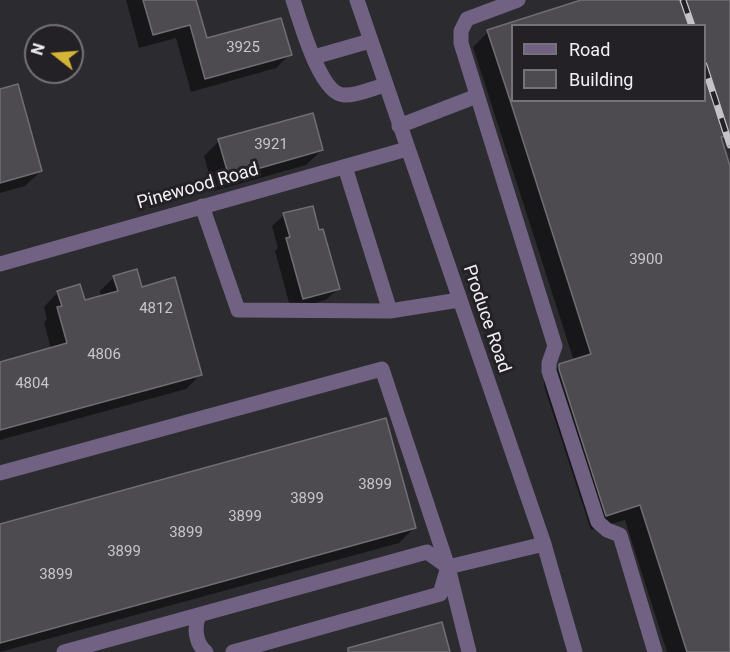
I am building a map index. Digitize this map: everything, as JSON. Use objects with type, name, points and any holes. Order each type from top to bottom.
[{"type":"street","points":[[293,0],[322,77],[335,93],[345,95],[385,84]]},
{"type":"street","name":"Produce Road","points":[[357,0],[544,544],[575,652]]},
{"type":"street","points":[[518,0],[467,19],[461,31],[461,43],[555,346],[549,363],[549,371],[598,522],[608,530],[620,535],[655,652]]},
{"type":"street","points":[[314,57],[370,41]]},
{"type":"street","points":[[399,126],[477,96]]},
{"type":"street","name":"Pinewood Road","points":[[0,264],[407,149]]},
{"type":"street","points":[[345,167],[390,310]]},
{"type":"street","points":[[202,206],[238,309],[390,310],[459,300]]},
{"type":"street","points":[[0,473],[382,369],[448,567],[469,652]]},
{"type":"street","points":[[64,652],[427,552],[448,567],[544,544]]},
{"type":"street","points":[[233,652],[440,594],[448,567]]},
{"type":"street","points":[[199,615],[194,626],[200,647],[206,652]]},
{"type":"building","points":[[143,0],[196,0],[207,38],[281,18],[292,55],[205,79],[190,25],[153,35]]},
{"type":"building","points":[[581,0],[730,0],[730,136],[721,137],[730,166],[730,652],[687,652],[640,505],[606,516],[559,369],[559,364],[591,354],[487,30]]},
{"type":"building","points":[[18,84],[42,171],[0,183],[0,89]]},
{"type":"building","points":[[313,113],[323,150],[229,177],[218,139]]},
{"type":"building","points":[[313,206],[319,230],[323,229],[340,289],[303,299],[286,238],[290,237],[283,213]]},
{"type":"building","points":[[137,269],[142,287],[175,277],[202,375],[0,430],[0,362],[67,343],[57,307],[62,306],[57,291],[80,284],[85,300],[118,291],[113,276]]},
{"type":"building","points":[[386,418],[416,528],[0,643],[0,524]]},
{"type":"building","points":[[442,622],[450,652],[348,652],[348,648]]},
{"type":"railway","points":[[683,0],[691,24]]},
{"type":"railway","points":[[706,71],[730,145]]}]
